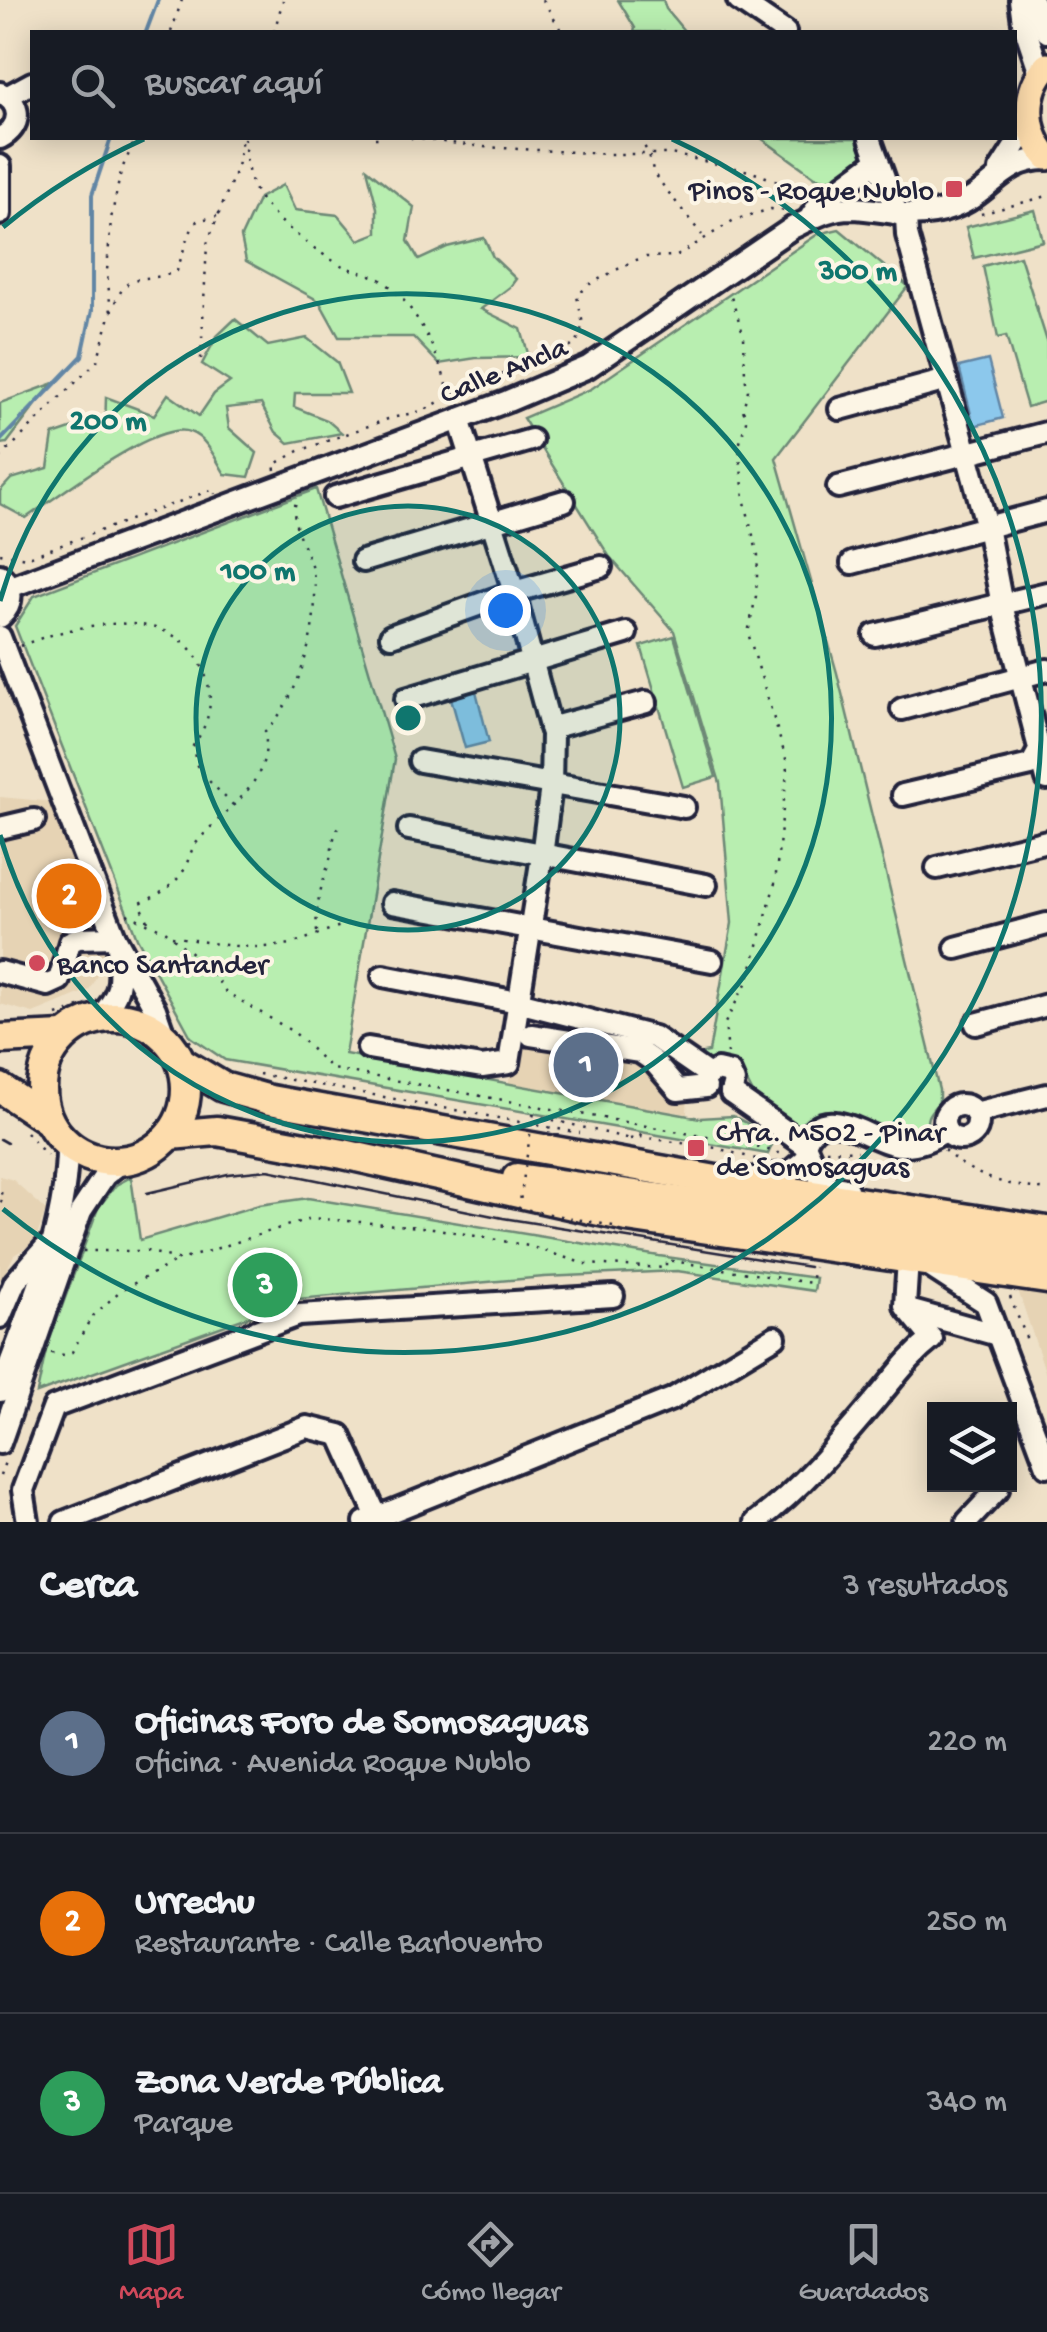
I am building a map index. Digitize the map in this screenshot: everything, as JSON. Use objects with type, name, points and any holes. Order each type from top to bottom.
[{"type":"highway","points":[[34,1123],[42,1098],[42,1075],[50,1054],[64,1036],[80,1024],[100,1017],[134,1019],[172,1033],[224,1087],[270,1100],[727,1182],[1047,1231]]},
{"type":"highway","points":[[0,1039],[64,1036]]},
{"type":"highway","points":[[0,1088],[60,1154],[123,1161],[141,1156],[170,1135],[186,1101],[192,1058]]},
{"type":"highway","points":[[170,1135],[217,1131],[342,1154],[626,1217],[1047,1279]]},
{"type":"highway","points":[[342,1154],[1047,1254]]},
{"type":"main road","points":[[1044,70],[1029,106],[1036,141],[1047,158]]},
{"type":"street","points":[[738,0],[782,30]]},
{"type":"street","points":[[1020,0],[1023,22],[1044,70]]},
{"type":"street","points":[[1032,0],[1047,32]]},
{"type":"street","points":[[0,138],[13,130],[16,123],[16,108],[4,94],[30,84]]},
{"type":"street","name":"Calle Ancla","points":[[991,184],[1030,123]]},
{"type":"street","points":[[871,140],[902,216],[968,454],[1002,605],[1042,746],[1047,780]]},
{"type":"street","name":"Calle Ancla","points":[[5,581],[285,479],[464,438],[588,366],[810,216],[850,208],[902,216],[953,208],[976,197],[1015,164],[1047,158]]},
{"type":"street","points":[[810,216],[878,160]]},
{"type":"street","points":[[0,166],[0,214]]},
{"type":"street","points":[[840,409],[947,380]]},
{"type":"street","points":[[838,487],[1046,434]]},
{"type":"street","points":[[334,497],[464,438],[532,440]]},
{"type":"street","points":[[368,1048],[482,1066],[509,1063],[531,927],[552,786],[550,728],[514,592],[464,438]]},
{"type":"street","points":[[362,562],[564,501]]},
{"type":"street","points":[[852,563],[1047,511]]},
{"type":"street","points":[[392,636],[514,592],[601,567]]},
{"type":"street","points":[[0,618],[10,604],[5,581]]},
{"type":"street","points":[[875,635],[1047,593]]},
{"type":"street","points":[[406,699],[626,633]]},
{"type":"street","points":[[3,644],[117,940],[172,1033]]},
{"type":"street","points":[[902,708],[1047,670]]},
{"type":"street","points":[[550,728],[646,702]]},
{"type":"street","points":[[903,796],[1031,766],[1042,746]]},
{"type":"street","points":[[420,761],[684,807]]},
{"type":"street","points":[[0,828],[34,820]]},
{"type":"street","points":[[409,828],[706,885]]},
{"type":"street","points":[[936,868],[1047,841]]},
{"type":"street","points":[[392,902],[712,960]]},
{"type":"street","points":[[956,948],[1047,924]]},
{"type":"street","points":[[0,972],[48,985],[59,980],[70,942],[78,938],[117,940]]},
{"type":"street","points":[[100,1017],[116,1000],[121,978],[117,940]]},
{"type":"street","points":[[383,976],[518,1002],[654,1037],[708,1073],[716,1098],[731,1093],[803,1153],[823,1185],[899,1198],[975,1219]]},
{"type":"street","points":[[976,1024],[1047,1005]]},
{"type":"street","points":[[530,1035],[640,1052],[678,1090],[708,1073]]},
{"type":"street","points":[[727,1182],[790,1173],[814,1129],[826,1122],[845,1124],[900,1146],[926,1141],[946,1130],[946,1114],[954,1106],[966,1106],[975,1114],[1047,1095]]},
{"type":"street","points":[[0,1443],[34,1346],[61,1243],[68,1176],[60,1154]]},
{"type":"street","points":[[0,1391],[61,1243],[106,1176],[123,1161]]},
{"type":"street","points":[[0,1317],[15,1282],[61,1243]]},
{"type":"street","points":[[756,1522],[781,1504],[910,1356],[932,1340],[905,1306],[914,1260],[986,1303],[1047,1466]]},
{"type":"street","points":[[28,1522],[23,1490],[54,1408],[299,1315],[613,1296]]},
{"type":"street","points":[[908,1310],[1000,1340]]},
{"type":"street","points":[[64,1522],[307,1428],[340,1435],[371,1520],[672,1399],[775,1338]]},
{"type":"street","points":[[968,1522],[995,1492]]},
{"type":"path","points":[[172,30],[182,0]]},
{"type":"path","points":[[275,30],[283,0]]},
{"type":"path","points":[[543,0],[561,30]]},
{"type":"path","points":[[110,313],[111,219],[121,171],[135,140]]},
{"type":"path","points":[[201,358],[208,244],[243,140]]},
{"type":"path","points":[[243,140],[248,171],[259,198],[338,264],[384,280],[408,305],[435,348],[464,438]]},
{"type":"path","points":[[427,140],[484,147],[702,159],[796,190],[810,216]]},
{"type":"path","points":[[640,140],[654,174],[703,236]]},
{"type":"path","points":[[977,216],[1047,196]]},
{"type":"path","points":[[148,922],[140,904],[173,882],[184,870],[196,843],[247,794],[267,756],[265,731],[277,721],[288,702],[312,632],[313,573],[293,508],[298,496],[274,465],[298,452],[388,419],[426,410],[468,385],[556,358],[576,342],[583,324],[577,296],[590,284],[646,257],[677,256],[703,236],[734,220],[771,209],[810,216]]},
{"type":"path","points":[[0,458],[97,361],[120,290],[128,282],[147,276],[164,277],[177,271],[196,221],[218,216]]},
{"type":"path","points":[[708,1073],[728,1056],[725,1024],[756,960],[775,883],[787,772],[748,632],[756,596],[758,556],[744,498],[739,446],[746,421],[742,408],[748,390],[744,377],[744,336],[722,276]]},
{"type":"path","points":[[0,553],[26,558],[214,488],[216,500]]},
{"type":"path","points":[[3,644],[90,624],[121,623],[152,628],[178,638],[204,669],[210,692],[208,724],[193,746],[196,764],[235,806]]},
{"type":"path","points":[[317,933],[318,895],[339,826]]},
{"type":"path","points":[[171,936],[236,946],[276,947],[327,928],[354,923]]},
{"type":"path","points":[[172,1033],[192,1058]]},
{"type":"path","points":[[252,1073],[627,1142],[629,1138]]},
{"type":"path","points":[[613,1226],[519,1208],[533,1116],[629,1138],[716,1148],[755,1159]]},
{"type":"path","points":[[34,1123],[42,1148],[60,1154]]},
{"type":"path","points":[[640,1137],[643,1128]]},
{"type":"path","points":[[746,1144],[803,1153]]},
{"type":"path","points":[[998,1184],[1047,1190]]},
{"type":"path","points":[[0,1193],[4,1194],[0,1205]]},
{"type":"path","points":[[34,1346],[55,1355],[72,1352],[92,1318],[121,1290],[180,1260],[311,1218],[433,1228],[529,1246],[585,1264],[666,1268],[666,1260],[812,1283],[815,1260]]},
{"type":"path","points":[[61,1243],[89,1252],[147,1250],[180,1260]]},
{"type":"path","points":[[1000,1340],[1026,1336],[1010,1297]]},
{"type":"shaded area","points":[[0,797],[54,802],[113,946],[89,990],[33,1013],[0,1004]]},
{"type":"shaded area","points":[[519,1023],[656,1046],[689,1069],[687,1114],[508,1086]]},
{"type":"shaded area","points":[[0,1176],[13,1180],[46,1210],[35,1242],[14,1255],[0,1283]]},
{"type":"shaded area","points":[[1017,1287],[1047,1292],[1047,1377]]},
{"type":"green space","points":[[618,0],[663,0],[683,30],[634,30]]},
{"type":"green space","points":[[764,140],[861,140],[866,160],[838,182],[815,177]]},
{"type":"green space","points":[[367,169],[414,207],[408,241],[419,260],[447,247],[484,238],[493,257],[516,279],[481,309],[521,329],[529,357],[476,358],[439,364],[413,337],[339,337],[319,301],[246,261],[241,237],[259,198],[283,185],[295,210],[338,215],[359,240],[377,233],[377,208]]},
{"type":"green space","points":[[1035,210],[1043,241],[974,258],[966,227]]},
{"type":"green space","points":[[839,229],[908,286],[776,458],[837,673],[939,1090],[939,1102],[927,1119],[930,1132],[803,1133],[755,1097],[741,1070],[725,1059],[709,1061],[698,1054],[709,1052],[732,923],[720,783],[674,631],[609,556],[523,418],[591,389],[818,234]]},
{"type":"green space","points":[[1020,256],[1047,341],[1047,401],[1027,407],[1006,336],[998,338],[983,266]]},
{"type":"green space","points":[[235,319],[268,346],[307,338],[337,362],[349,393],[295,393],[294,407],[327,420],[342,433],[289,443],[276,432],[261,404],[226,408],[229,428],[257,453],[249,477],[225,474],[201,439],[190,432],[175,431],[107,462],[26,518],[0,504],[0,491],[11,479],[48,468],[53,435],[82,425],[105,430],[106,397],[154,415],[168,394],[199,416],[214,394],[230,382],[202,364],[217,336]]},
{"type":"green space","points":[[52,384],[7,443],[0,444],[0,403]]},
{"type":"green space","points":[[316,489],[395,759],[345,1054],[700,1118],[733,1116],[775,1138],[768,1154],[225,1060],[191,1037],[137,938],[15,626],[34,596]]},
{"type":"green space","points":[[674,636],[716,777],[683,787],[641,646]]},
{"type":"green space","points":[[131,1177],[140,1240],[259,1205],[308,1198],[816,1278],[814,1291],[677,1271],[544,1277],[298,1299],[37,1393],[46,1350],[98,1208],[116,1185]]},
{"type":"water","points":[[988,360],[1003,418],[974,426],[959,367]]},
{"type":"water","points":[[476,691],[489,742],[465,748],[451,698]]},
{"type":"waterway","points":[[147,30],[158,0]]},
{"type":"waterway","points":[[0,441],[82,356],[92,310],[92,195],[110,140]]},
{"type":"tram line","points":[[0,1139],[7,1143]]},
{"type":"tram line","points":[[147,1193],[228,1174],[268,1170],[503,1218],[809,1267]]},
{"type":"place","name":"Pinos - Roque Nublo","points":[[954,189]]},
{"type":"place","name":"Urrechu","points":[[69,896]]},
{"type":"place","name":"Banco Santander","points":[[37,963]]},
{"type":"place","name":"Oficinas Foro de Somosaguas","points":[[586,1065]]},
{"type":"place","name":"Ctra. M502 - Pinar de Somosaguas","points":[[696,1148]]},
{"type":"place","name":"Zona Verde Pública","points":[[265,1285]]}]
